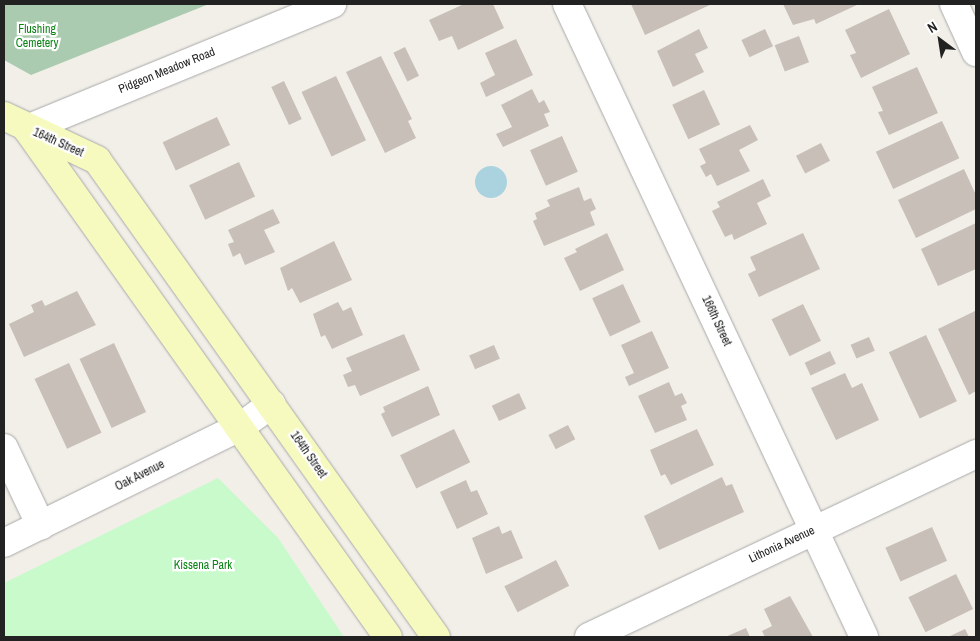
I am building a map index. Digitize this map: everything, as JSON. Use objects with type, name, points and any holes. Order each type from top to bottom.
[{"type":"street","name":"Pidgeon Meadow Road","points":[[16,123],[332,4]]},
{"type":"street","name":"166th Street","points":[[567,4],[864,637]]},
{"type":"street","points":[[954,4],[976,52]]},
{"type":"street","name":"164th Street","points":[[16,123],[97,160],[436,637]]},
{"type":"street","name":"164th Street","points":[[16,123],[240,427],[388,637]]},
{"type":"street","name":"Oak Avenue","points":[[4,543],[240,427],[272,404]]},
{"type":"street","points":[[4,448],[41,526]]},
{"type":"street","name":"Lithonia Avenue","points":[[589,637],[976,454]]},
{"type":"green space","name":"Flushing Cemetery","points":[[4,4],[209,4],[31,75],[4,60]]},
{"type":"green space","name":"Kissena Park","points":[[218,478],[278,538],[344,637],[4,637],[4,583]]},
{"type":"water","points":[[491,166],[503,170],[507,182],[503,194],[491,198],[479,194],[475,182],[479,170]]},
{"type":"building","points":[[464,4],[493,4],[504,28],[458,50],[452,36],[439,41],[429,20]]},
{"type":"building","points":[[631,4],[712,4],[645,35]]},
{"type":"building","points":[[783,4],[859,4],[816,24],[814,19],[793,25]]},
{"type":"building","points":[[889,9],[910,54],[861,78],[850,55],[856,53],[845,30]]},
{"type":"building","points":[[699,29],[708,48],[695,54],[704,72],[673,87],[657,51]]},
{"type":"building","points":[[765,29],[773,46],[749,57],[741,40]]},
{"type":"building","points":[[799,36],[809,62],[785,71],[775,45]]},
{"type":"building","points":[[516,39],[533,75],[486,97],[480,83],[495,75],[485,53]]},
{"type":"building","points":[[405,47],[419,76],[407,81],[393,53]]},
{"type":"building","points":[[381,56],[412,119],[408,121],[416,138],[385,153],[346,72]]},
{"type":"building","points":[[917,67],[938,113],[889,135],[878,112],[883,111],[872,87]]},
{"type":"building","points":[[336,76],[366,140],[332,156],[302,92]]},
{"type":"building","points":[[284,81],[302,119],[289,125],[271,87]]},
{"type":"building","points":[[532,89],[539,103],[544,100],[550,112],[544,114],[549,126],[503,147],[496,134],[512,127],[501,105]]},
{"type":"building","points":[[704,90],[720,124],[688,139],[672,105]]},
{"type":"building","points":[[217,117],[230,145],[176,170],[163,142]]},
{"type":"building","points":[[942,121],[959,158],[893,189],[876,152]]},
{"type":"building","points":[[750,125],[758,140],[739,150],[750,171],[717,186],[711,174],[706,177],[700,166],[706,163],[699,149]]},
{"type":"building","points":[[562,136],[578,172],[546,186],[530,150]]},
{"type":"building","points":[[821,143],[830,161],[805,174],[796,156]]},
{"type":"building","points":[[239,162],[255,196],[205,220],[189,185]]},
{"type":"building","points":[[964,169],[976,195],[976,209],[916,238],[898,200]]},
{"type":"building","points":[[763,179],[771,196],[757,203],[767,224],[734,240],[732,234],[725,237],[712,211],[720,207],[717,202]]},
{"type":"building","points":[[579,187],[584,201],[591,198],[596,209],[590,212],[595,225],[544,246],[533,221],[537,219],[535,213],[550,206],[547,200]]},
{"type":"building","points":[[273,209],[280,223],[264,230],[275,252],[245,265],[240,253],[233,257],[228,244],[234,242],[228,230]]},
{"type":"building","points":[[976,223],[976,269],[938,286],[921,249]]},
{"type":"building","points":[[607,233],[624,270],[580,291],[564,258],[577,252],[575,249]]},
{"type":"building","points":[[803,233],[820,269],[759,297],[748,274],[756,270],[750,257]]},
{"type":"building","points":[[334,241],[352,280],[300,303],[292,288],[288,291],[280,268]]},
{"type":"building","points":[[623,284],[641,322],[610,336],[592,298]]},
{"type":"building","points":[[77,291],[96,325],[24,357],[9,324],[34,312],[31,305],[42,300],[45,306]]},
{"type":"building","points":[[338,302],[343,311],[351,307],[363,335],[332,349],[325,335],[321,337],[313,314]]},
{"type":"building","points":[[803,304],[821,341],[790,356],[772,319]]},
{"type":"building","points":[[975,311],[976,391],[969,395],[938,329]]},
{"type":"building","points":[[652,331],[669,368],[629,386],[625,377],[634,373],[621,345]]},
{"type":"building","points":[[404,334],[420,370],[360,396],[355,385],[348,387],[343,375],[352,371],[346,358]]},
{"type":"building","points":[[926,335],[957,401],[920,418],[889,352]]},
{"type":"building","points":[[869,337],[875,351],[856,359],[851,345]]},
{"type":"building","points":[[114,343],[146,412],[112,428],[80,359]]},
{"type":"building","points":[[494,345],[500,359],[475,369],[469,356]]},
{"type":"building","points":[[830,351],[836,364],[811,376],[805,363]]},
{"type":"building","points":[[69,363],[102,433],[67,449],[35,379]]},
{"type":"building","points":[[845,373],[852,388],[862,383],[879,420],[836,440],[811,388]]},
{"type":"building","points":[[669,382],[675,396],[682,393],[687,403],[681,406],[687,420],[655,433],[638,396]]},
{"type":"building","points":[[428,386],[440,415],[392,437],[381,414],[385,412],[383,407]]},
{"type":"building","points":[[519,393],[526,408],[499,421],[492,406]]},
{"type":"building","points":[[568,425],[575,439],[556,449],[548,435]]},
{"type":"building","points":[[454,429],[470,462],[416,489],[400,455]]},
{"type":"building","points":[[697,429],[714,465],[671,485],[665,474],[661,476],[650,450]]},
{"type":"building","points":[[722,477],[726,486],[732,484],[744,512],[659,550],[644,516]]},
{"type":"building","points":[[466,480],[471,492],[477,490],[488,514],[457,529],[440,492]]},
{"type":"building","points":[[499,526],[502,534],[511,530],[523,558],[486,574],[472,538]]},
{"type":"building","points":[[932,527],[947,561],[900,582],[885,548]]},
{"type":"building","points":[[556,560],[569,586],[517,612],[504,586]]},
{"type":"building","points":[[956,574],[973,609],[925,632],[908,597]]},
{"type":"building","points":[[790,596],[813,637],[765,637],[762,631],[772,626],[764,609]]},
{"type":"building","points":[[746,628],[750,637],[725,637]]},
{"type":"building","points":[[965,629],[969,637],[948,637]]}]
